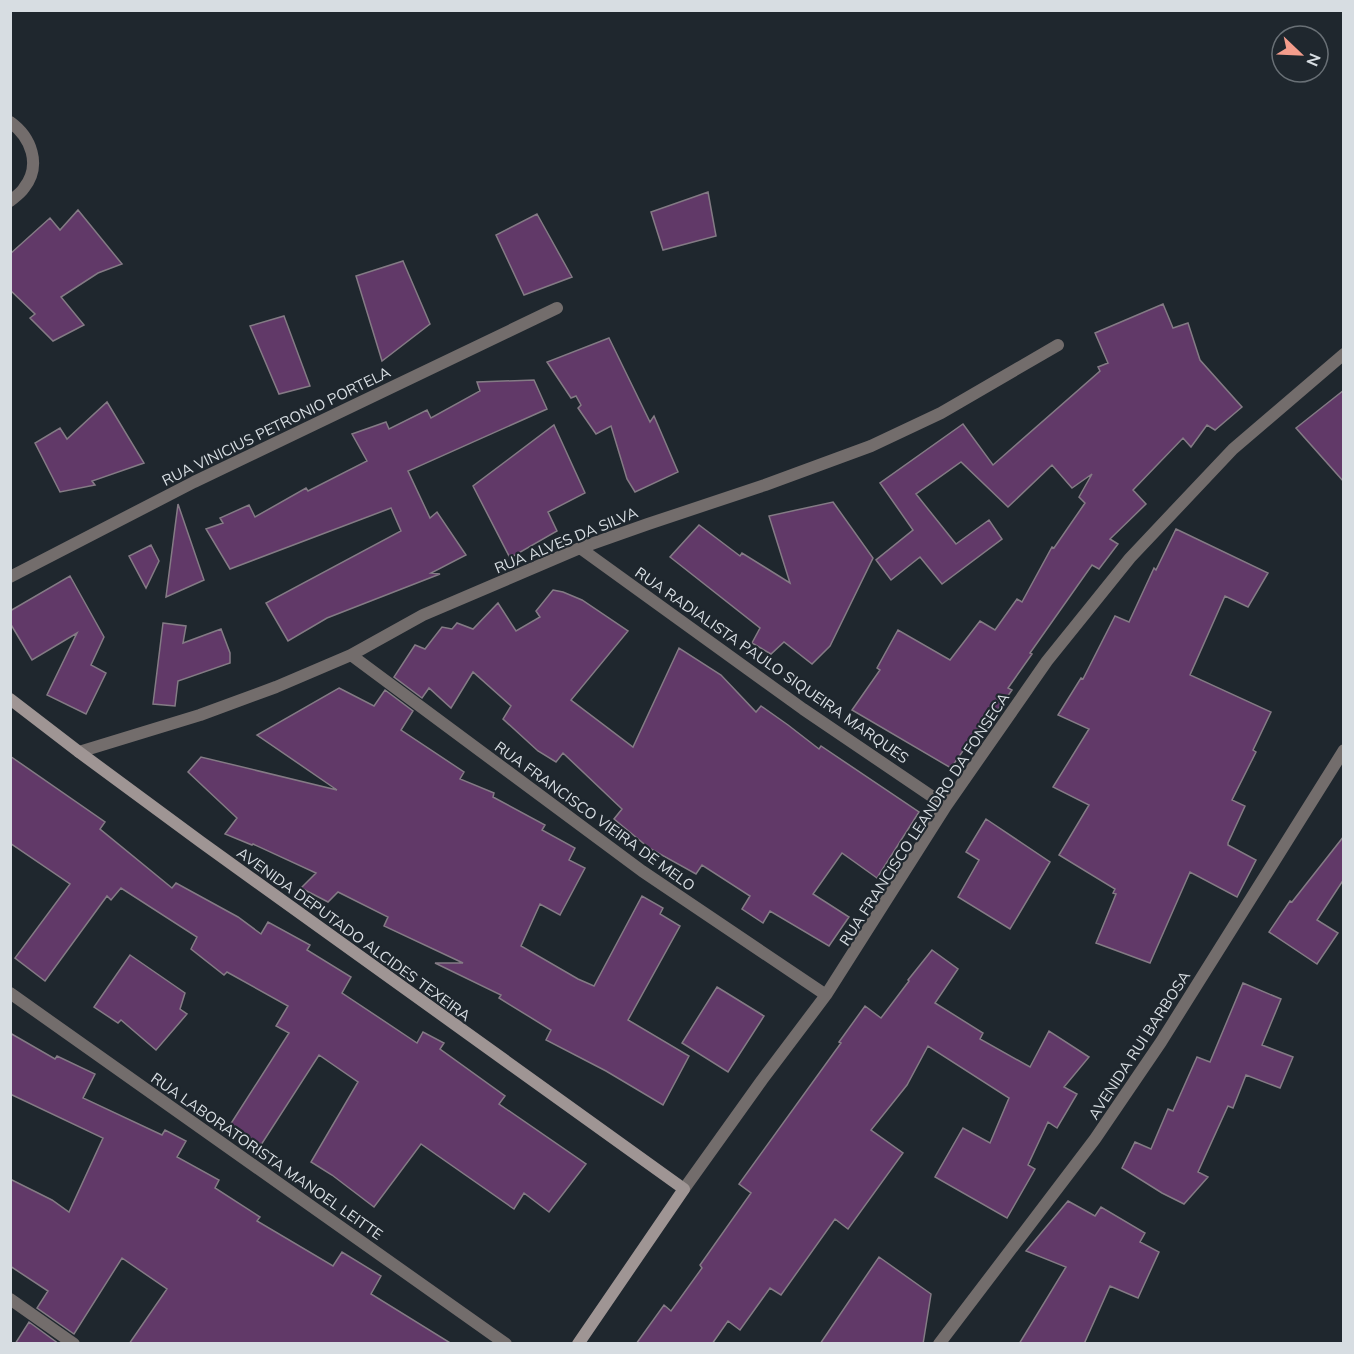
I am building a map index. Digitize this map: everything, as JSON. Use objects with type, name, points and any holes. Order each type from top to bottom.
[{"type":"main road","name":"AVENIDA DEPUTADO ALCIDES TEXEIRA","points":[[10,699],[201,842],[684,1189]]},
{"type":"main road","name":"RUA FRANCISCO LEANDRO DA FONSECA","points":[[578,1344],[684,1189]]},
{"type":"street","points":[[10,122],[19,128],[31,147],[33,166],[25,187],[10,201]]},
{"type":"street","name":"RUA VINICIUS PETRONIO PORTELA","points":[[10,577],[194,482],[557,308]]},
{"type":"street","name":"RUA ALVES DA SILVA","points":[[79,752],[200,715],[276,687],[351,656],[423,615],[580,548],[871,446],[941,413],[1058,345]]},
{"type":"street","name":"RUA FRANCISCO LEANDRO DA FONSECA","points":[[684,1189],[826,995],[946,806],[1047,661],[1130,558],[1233,448],[1344,354]]},
{"type":"street","name":"RUA RADIALISTA PAULO SIQUEIRA MARQUES","points":[[580,548],[803,708],[946,806]]},
{"type":"street","name":"RUA FRANCISCO VIEIRA DE MELO","points":[[351,656],[642,871],[826,995]]},
{"type":"street","name":"AVENIDA RUI BARBOSA","points":[[939,1344],[1102,1129],[1161,1042],[1344,750]]},
{"type":"street","name":"RUA LABORATORISTA MANOEL LEITTE","points":[[10,993],[506,1344]]},
{"type":"street","points":[[10,1299],[74,1344]]},
{"type":"building","points":[[708,192],[716,236],[663,250],[651,212]]},
{"type":"building","points":[[78,210],[122,264],[98,273],[61,297],[84,325],[53,341],[30,318],[35,314],[10,290],[10,254],[50,218],[60,230]]},
{"type":"building","points":[[537,214],[572,277],[524,295],[496,235]]},
{"type":"building","points":[[403,261],[430,324],[382,361],[356,276]]},
{"type":"building","points":[[1163,304],[1173,328],[1188,323],[1200,360],[1242,407],[1215,430],[1207,425],[1191,447],[1183,438],[1133,490],[1146,504],[1110,539],[1118,544],[1099,569],[1092,565],[1030,653],[1032,654],[1008,688],[1012,690],[990,721],[986,718],[951,768],[852,710],[880,670],[877,668],[898,630],[950,660],[980,621],[995,630],[1017,599],[1022,602],[1052,547],[1054,548],[1085,503],[1079,497],[1092,474],[1072,488],[1052,465],[1008,507],[961,462],[916,494],[956,544],[989,520],[1002,539],[942,584],[920,557],[891,580],[876,560],[913,530],[880,483],[963,424],[993,465],[1100,371],[1098,367],[1108,363],[1095,333]]},
{"type":"building","points":[[284,316],[310,386],[279,394],[250,326]]},
{"type":"building","points":[[609,338],[650,422],[654,416],[678,472],[635,492],[627,479],[611,426],[596,434],[578,408],[581,405],[576,396],[571,398],[547,362]]},
{"type":"building","points":[[534,380],[547,409],[408,471],[430,518],[437,512],[466,555],[431,573],[440,574],[327,618],[288,641],[266,603],[401,531],[391,508],[230,569],[206,529],[223,523],[220,518],[249,505],[255,517],[306,488],[308,491],[367,461],[352,434],[386,422],[389,429],[427,410],[431,418],[480,391],[477,382]]},
{"type":"building","points":[[1344,390],[1344,482],[1296,428]]},
{"type":"building","points":[[107,402],[144,463],[92,481],[95,485],[60,492],[35,443],[60,428],[67,439]]},
{"type":"building","points":[[554,425],[585,493],[548,512],[557,531],[510,558],[473,486]]},
{"type":"building","points":[[833,502],[873,558],[830,646],[812,664],[784,642],[771,654],[752,643],[760,628],[670,557],[699,525],[740,556],[742,553],[790,583],[769,516]]},
{"type":"building","points":[[178,504],[204,580],[166,597]]},
{"type":"building","points":[[1176,529],[1268,573],[1248,607],[1225,596],[1190,675],[1271,712],[1253,750],[1256,752],[1232,800],[1245,806],[1228,845],[1256,860],[1237,897],[1190,872],[1150,963],[1096,943],[1116,894],[1113,893],[1115,889],[1059,855],[1089,805],[1053,787],[1089,729],[1058,715],[1081,678],[1083,679],[1115,616],[1129,622],[1154,568],[1156,570]]},
{"type":"building","points":[[151,545],[159,561],[146,588],[129,556]]},
{"type":"building","points":[[70,576],[104,637],[91,665],[106,673],[86,714],[47,695],[77,633],[32,660],[10,623],[10,611]]},
{"type":"building","points":[[553,590],[582,600],[628,631],[571,700],[633,747],[679,648],[721,675],[756,712],[761,706],[819,749],[821,746],[919,812],[877,878],[842,853],[813,894],[849,917],[829,946],[770,911],[763,923],[742,909],[750,896],[702,865],[696,874],[649,848],[614,819],[622,809],[563,753],[556,762],[538,751],[503,719],[511,706],[473,672],[451,708],[429,688],[422,698],[394,677],[415,645],[425,649],[442,627],[452,629],[457,623],[473,629],[498,603],[516,631],[540,617],[536,611]]},
{"type":"building","points":[[163,623],[186,626],[183,643],[221,629],[230,653],[230,663],[178,681],[175,706],[153,704]]},
{"type":"building","points":[[339,688],[374,706],[385,690],[413,711],[401,730],[464,772],[460,779],[494,793],[493,797],[545,825],[542,830],[575,848],[569,860],[585,868],[560,915],[540,904],[521,946],[594,986],[642,896],[663,908],[660,914],[680,926],[628,1020],[689,1056],[663,1105],[606,1071],[546,1040],[551,1030],[499,998],[501,995],[435,963],[463,963],[384,926],[388,917],[338,892],[328,902],[301,888],[316,873],[253,844],[225,834],[237,818],[188,772],[201,757],[337,790],[257,735]]},
{"type":"building","points":[[10,756],[105,822],[100,829],[172,888],[176,883],[238,917],[261,934],[268,922],[310,945],[307,950],[351,977],[342,993],[417,1043],[423,1032],[444,1043],[440,1049],[505,1096],[499,1104],[586,1164],[549,1212],[524,1193],[514,1209],[421,1144],[374,1207],[311,1162],[358,1082],[319,1055],[261,1145],[230,1125],[289,1033],[276,1026],[288,1006],[227,972],[224,975],[191,949],[197,937],[121,888],[111,900],[107,896],[45,981],[15,958],[70,884],[10,843]]},
{"type":"building","points":[[986,819],[1050,862],[1010,929],[958,897],[979,860],[966,852]]},
{"type":"building","points":[[1344,836],[1344,879],[1317,920],[1338,933],[1317,964],[1269,932],[1290,901],[1292,902]]},
{"type":"building","points":[[932,950],[958,969],[935,1003],[983,1033],[980,1039],[1030,1067],[1049,1031],[1089,1057],[1064,1087],[1077,1094],[1057,1128],[1048,1122],[1028,1165],[1035,1169],[1007,1218],[935,1177],[963,1128],[990,1143],[1009,1098],[928,1046],[907,1085],[871,1130],[903,1153],[848,1229],[835,1219],[781,1295],[770,1288],[740,1330],[728,1321],[712,1344],[636,1344],[664,1305],[671,1311],[702,1268],[700,1265],[751,1193],[739,1184],[865,1006],[881,1018]]},
{"type":"building","points":[[130,955],[185,993],[180,1009],[187,1014],[156,1050],[121,1020],[118,1023],[94,1007]]},
{"type":"building","points":[[1243,983],[1281,999],[1262,1045],[1293,1057],[1280,1088],[1246,1075],[1233,1108],[1228,1106],[1198,1172],[1208,1177],[1184,1204],[1122,1168],[1135,1142],[1151,1149],[1168,1109],[1173,1111],[1197,1057],[1210,1062]]},
{"type":"building","points":[[717,987],[764,1016],[728,1072],[682,1043]]},
{"type":"building","points":[[10,1033],[55,1059],[57,1056],[95,1074],[83,1098],[162,1135],[165,1130],[186,1141],[177,1157],[219,1180],[215,1188],[260,1217],[257,1221],[333,1266],[342,1252],[381,1276],[371,1294],[452,1344],[129,1344],[167,1289],[122,1258],[74,1334],[37,1308],[48,1291],[10,1266],[10,1179],[52,1200],[69,1212],[103,1138],[10,1094]]},
{"type":"building","points":[[1068,1201],[1095,1216],[1101,1207],[1145,1233],[1140,1242],[1159,1252],[1138,1298],[1110,1286],[1084,1344],[1019,1344],[1066,1267],[1026,1251]]},
{"type":"building","points":[[879,1257],[931,1294],[923,1344],[820,1344]]},
{"type":"building","points":[[29,1322],[59,1344],[15,1344]]}]
